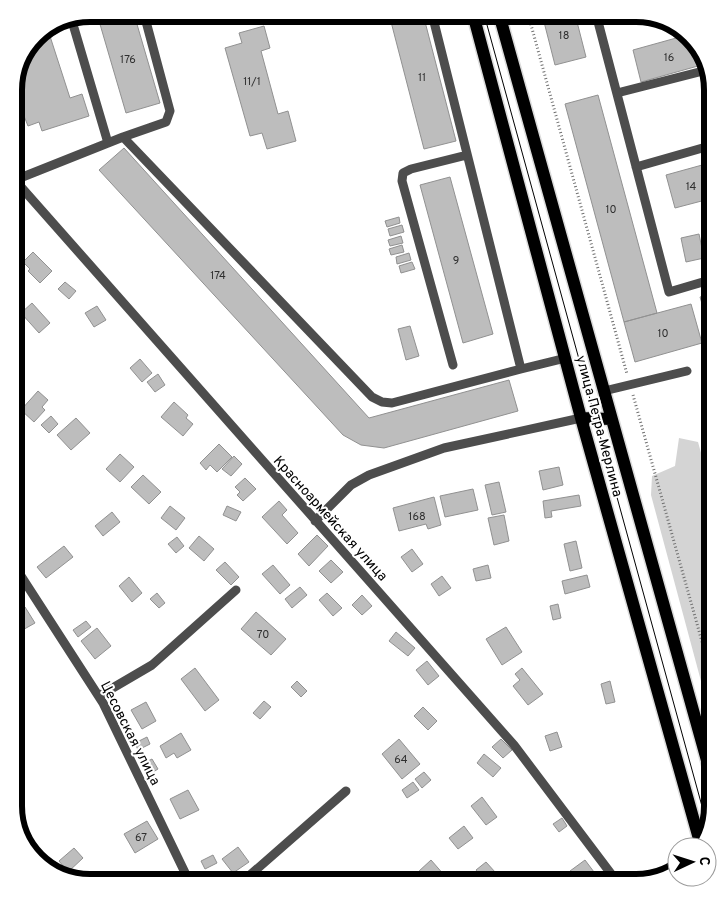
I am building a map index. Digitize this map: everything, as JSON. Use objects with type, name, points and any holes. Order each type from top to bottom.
[{"type":"main road","name":"улица Петра Мерлина","points":[[474,23],[581,418],[698,834]]},
{"type":"main road","name":"улица Петра Мерлина","points":[[501,23],[704,749]]},
{"type":"main road","points":[[581,418],[612,419]]},
{"type":"street","points":[[23,177],[166,122],[170,111],[146,22]]},
{"type":"street","points":[[434,23],[521,369]]},
{"type":"street","points":[[598,23],[668,292],[704,282]]},
{"type":"street","points":[[73,25],[108,143]]},
{"type":"street","points":[[617,93],[701,71]]},
{"type":"street","points":[[123,137],[372,396],[382,402],[392,403],[566,358]]},
{"type":"street","points":[[636,167],[704,148]]},
{"type":"street","points":[[453,365],[402,181],[403,173],[411,169],[467,155]]},
{"type":"street","name":"Красноармейская улица","points":[[23,190],[514,745],[611,874]]},
{"type":"street","points":[[604,391],[688,371]]},
{"type":"street","points":[[315,521],[351,485],[369,475],[444,448],[581,418]]},
{"type":"street","name":"Цесовская улица","points":[[22,578],[99,696],[186,874]]},
{"type":"street","points":[[99,696],[152,665],[236,590]]},
{"type":"street","points":[[699,731],[704,730]]},
{"type":"street","points":[[252,874],[346,791]]},
{"type":"path","points":[[530,23],[704,649]]},
{"type":"shaded area","points":[[679,438],[698,442],[704,464],[704,692],[651,495],[652,476],[675,466]]},
{"type":"building","points":[[99,22],[136,22],[160,103],[126,113]]},
{"type":"building","points":[[391,23],[425,23],[456,141],[424,149]]},
{"type":"building","points":[[544,23],[577,23],[586,57],[555,65]]},
{"type":"building","points":[[264,26],[270,48],[261,51],[278,114],[288,111],[296,141],[267,149],[262,133],[250,136],[225,48],[242,43],[239,33]]},
{"type":"building","points":[[50,36],[70,98],[82,94],[89,116],[42,131],[39,122],[28,126],[24,116],[24,77],[34,53],[42,42]]},
{"type":"building","points":[[678,37],[688,46],[699,66],[641,82],[633,50]]},
{"type":"building","points":[[598,95],[657,313],[624,322],[565,104]]},
{"type":"building","points":[[124,148],[369,418],[509,380],[518,411],[384,448],[361,445],[343,435],[99,170]]},
{"type":"building","points":[[704,164],[704,200],[675,208],[666,175]]},
{"type":"building","points":[[450,177],[493,334],[463,343],[420,185]]},
{"type":"building","points":[[399,217],[400,223],[387,227],[385,221]]},
{"type":"building","points":[[402,225],[404,232],[390,236],[388,229]]},
{"type":"building","points":[[699,234],[704,258],[686,262],[681,238]]},
{"type":"building","points":[[401,236],[403,243],[390,246],[388,240]]},
{"type":"building","points":[[402,245],[404,252],[391,255],[389,249]]},
{"type":"building","points":[[33,252],[52,271],[40,283],[28,271],[30,269],[23,262]]},
{"type":"building","points":[[409,253],[411,260],[397,264],[396,257]]},
{"type":"building","points":[[412,262],[415,269],[401,273],[399,266]]},
{"type":"building","points":[[65,282],[76,291],[69,299],[58,289]]},
{"type":"building","points":[[704,296],[704,310],[700,297]]},
{"type":"building","points":[[32,303],[50,323],[39,333],[23,315],[23,311]]},
{"type":"building","points":[[691,304],[702,343],[635,362],[624,322]]},
{"type":"building","points":[[97,306],[106,320],[94,327],[85,313]]},
{"type":"building","points":[[410,326],[419,356],[406,360],[398,329]]},
{"type":"building","points":[[140,359],[152,373],[142,382],[130,368]]},
{"type":"building","points":[[158,374],[165,385],[155,392],[147,382]]},
{"type":"building","points":[[38,391],[48,400],[42,407],[45,410],[34,422],[23,411],[23,408]]},
{"type":"building","points":[[174,402],[188,415],[186,418],[193,424],[183,436],[161,417]]},
{"type":"building","points":[[51,416],[58,424],[49,433],[41,425]]},
{"type":"building","points":[[76,418],[90,433],[71,450],[57,435]]},
{"type":"building","points":[[219,444],[232,457],[217,472],[210,465],[206,470],[200,463]]},
{"type":"building","points":[[120,454],[134,467],[120,482],[106,469]]},
{"type":"building","points":[[234,456],[242,464],[231,476],[222,469]]},
{"type":"building","points":[[559,467],[563,485],[543,490],[539,471]]},
{"type":"building","points":[[143,475],[161,492],[149,504],[131,487]]},
{"type":"building","points":[[245,478],[256,489],[243,501],[237,495],[240,492],[235,487]]},
{"type":"building","points":[[499,482],[506,512],[492,515],[485,485]]},
{"type":"building","points":[[473,489],[478,510],[445,517],[440,496]]},
{"type":"building","points":[[579,495],[581,506],[551,511],[552,517],[545,518],[543,501]]},
{"type":"building","points":[[434,497],[441,525],[428,529],[426,524],[399,531],[393,508]]},
{"type":"building","points":[[279,501],[287,510],[282,515],[298,533],[287,544],[262,517]]},
{"type":"building","points":[[170,506],[185,518],[176,530],[161,518]]},
{"type":"building","points":[[227,506],[241,512],[236,521],[223,515]]},
{"type":"building","points":[[112,512],[120,522],[103,536],[95,526]]},
{"type":"building","points":[[504,515],[509,541],[494,545],[488,518]]},
{"type":"building","points":[[317,535],[328,546],[309,566],[298,554]]},
{"type":"building","points":[[199,536],[214,549],[204,561],[189,548]]},
{"type":"building","points":[[177,537],[184,546],[176,553],[168,544]]},
{"type":"building","points":[[576,541],[582,568],[570,571],[564,544]]},
{"type":"building","points":[[64,546],[73,557],[46,578],[37,567]]},
{"type":"building","points":[[412,549],[423,564],[412,572],[401,557]]},
{"type":"building","points":[[331,560],[343,572],[331,583],[319,571]]},
{"type":"building","points":[[225,562],[239,577],[231,585],[216,570]]},
{"type":"building","points":[[273,565],[290,585],[280,594],[262,574]]},
{"type":"building","points":[[488,565],[491,578],[476,581],[473,569]]},
{"type":"building","points":[[587,575],[590,587],[565,594],[562,581]]},
{"type":"building","points":[[442,576],[451,588],[439,596],[431,584]]},
{"type":"building","points":[[129,577],[142,593],[132,602],[119,586]]},
{"type":"building","points":[[300,587],[307,595],[292,608],[285,599]]},
{"type":"building","points":[[157,593],[165,603],[159,608],[150,599]]},
{"type":"building","points":[[327,593],[342,608],[333,616],[319,600]]},
{"type":"building","points":[[362,595],[372,606],[362,615],[352,605]]},
{"type":"building","points":[[558,604],[561,618],[553,620],[550,606]]},
{"type":"building","points":[[25,607],[35,623],[22,630],[22,609]]},
{"type":"building","points":[[256,612],[286,639],[271,655],[241,629]]},
{"type":"building","points":[[86,621],[91,627],[78,637],[73,630]]},
{"type":"building","points":[[506,627],[522,652],[502,665],[486,639]]},
{"type":"building","points":[[97,628],[111,646],[95,659],[81,641]]},
{"type":"building","points":[[396,632],[415,648],[408,656],[389,641]]},
{"type":"building","points":[[427,661],[439,676],[428,685],[416,670]]},
{"type":"building","points":[[195,668],[219,700],[205,711],[181,679]]},
{"type":"building","points":[[522,668],[543,694],[528,705],[513,686],[520,680],[515,674]]},
{"type":"building","points":[[297,681],[307,691],[301,697],[291,687]]},
{"type":"building","points":[[610,681],[615,702],[606,704],[601,684]]},
{"type":"building","points":[[264,701],[271,707],[260,719],[253,713]]},
{"type":"building","points":[[146,702],[156,721],[142,729],[131,710]]},
{"type":"building","points":[[423,707],[437,721],[428,730],[414,716]]},
{"type":"building","points":[[557,732],[562,747],[550,751],[545,736]]},
{"type":"building","points":[[181,733],[191,750],[177,758],[174,753],[166,758],[160,746]]},
{"type":"building","points":[[147,737],[150,744],[138,750],[135,743]]},
{"type":"building","points":[[399,739],[420,764],[402,779],[382,754]]},
{"type":"building","points":[[501,739],[512,750],[503,758],[492,747]]},
{"type":"building","points":[[484,754],[501,768],[493,777],[477,763]]},
{"type":"building","points":[[152,759],[158,769],[150,774],[144,763]]},
{"type":"building","points":[[424,772],[431,780],[422,788],[415,779]]},
{"type":"building","points":[[413,782],[419,790],[407,798],[402,790]]},
{"type":"building","points":[[188,790],[199,810],[180,819],[170,799]]},
{"type":"building","points":[[482,797],[497,817],[486,825],[471,806]]},
{"type":"building","points":[[562,818],[567,826],[559,832],[553,824]]},
{"type":"building","points":[[147,821],[158,839],[135,853],[124,834]]},
{"type":"building","points":[[464,826],[473,838],[458,849],[449,838]]},
{"type":"building","points":[[238,847],[249,862],[233,873],[222,859]]},
{"type":"building","points":[[74,848],[83,858],[69,871],[59,861]]},
{"type":"building","points":[[213,855],[217,863],[205,869],[201,861]]},
{"type":"building","points":[[431,860],[443,874],[420,874],[418,872]]},
{"type":"building","points":[[585,860],[596,874],[572,874],[570,871]]},
{"type":"building","points":[[486,862],[497,874],[479,874],[476,870]]},
{"type":"tram line","points":[[486,23],[704,812]]}]
